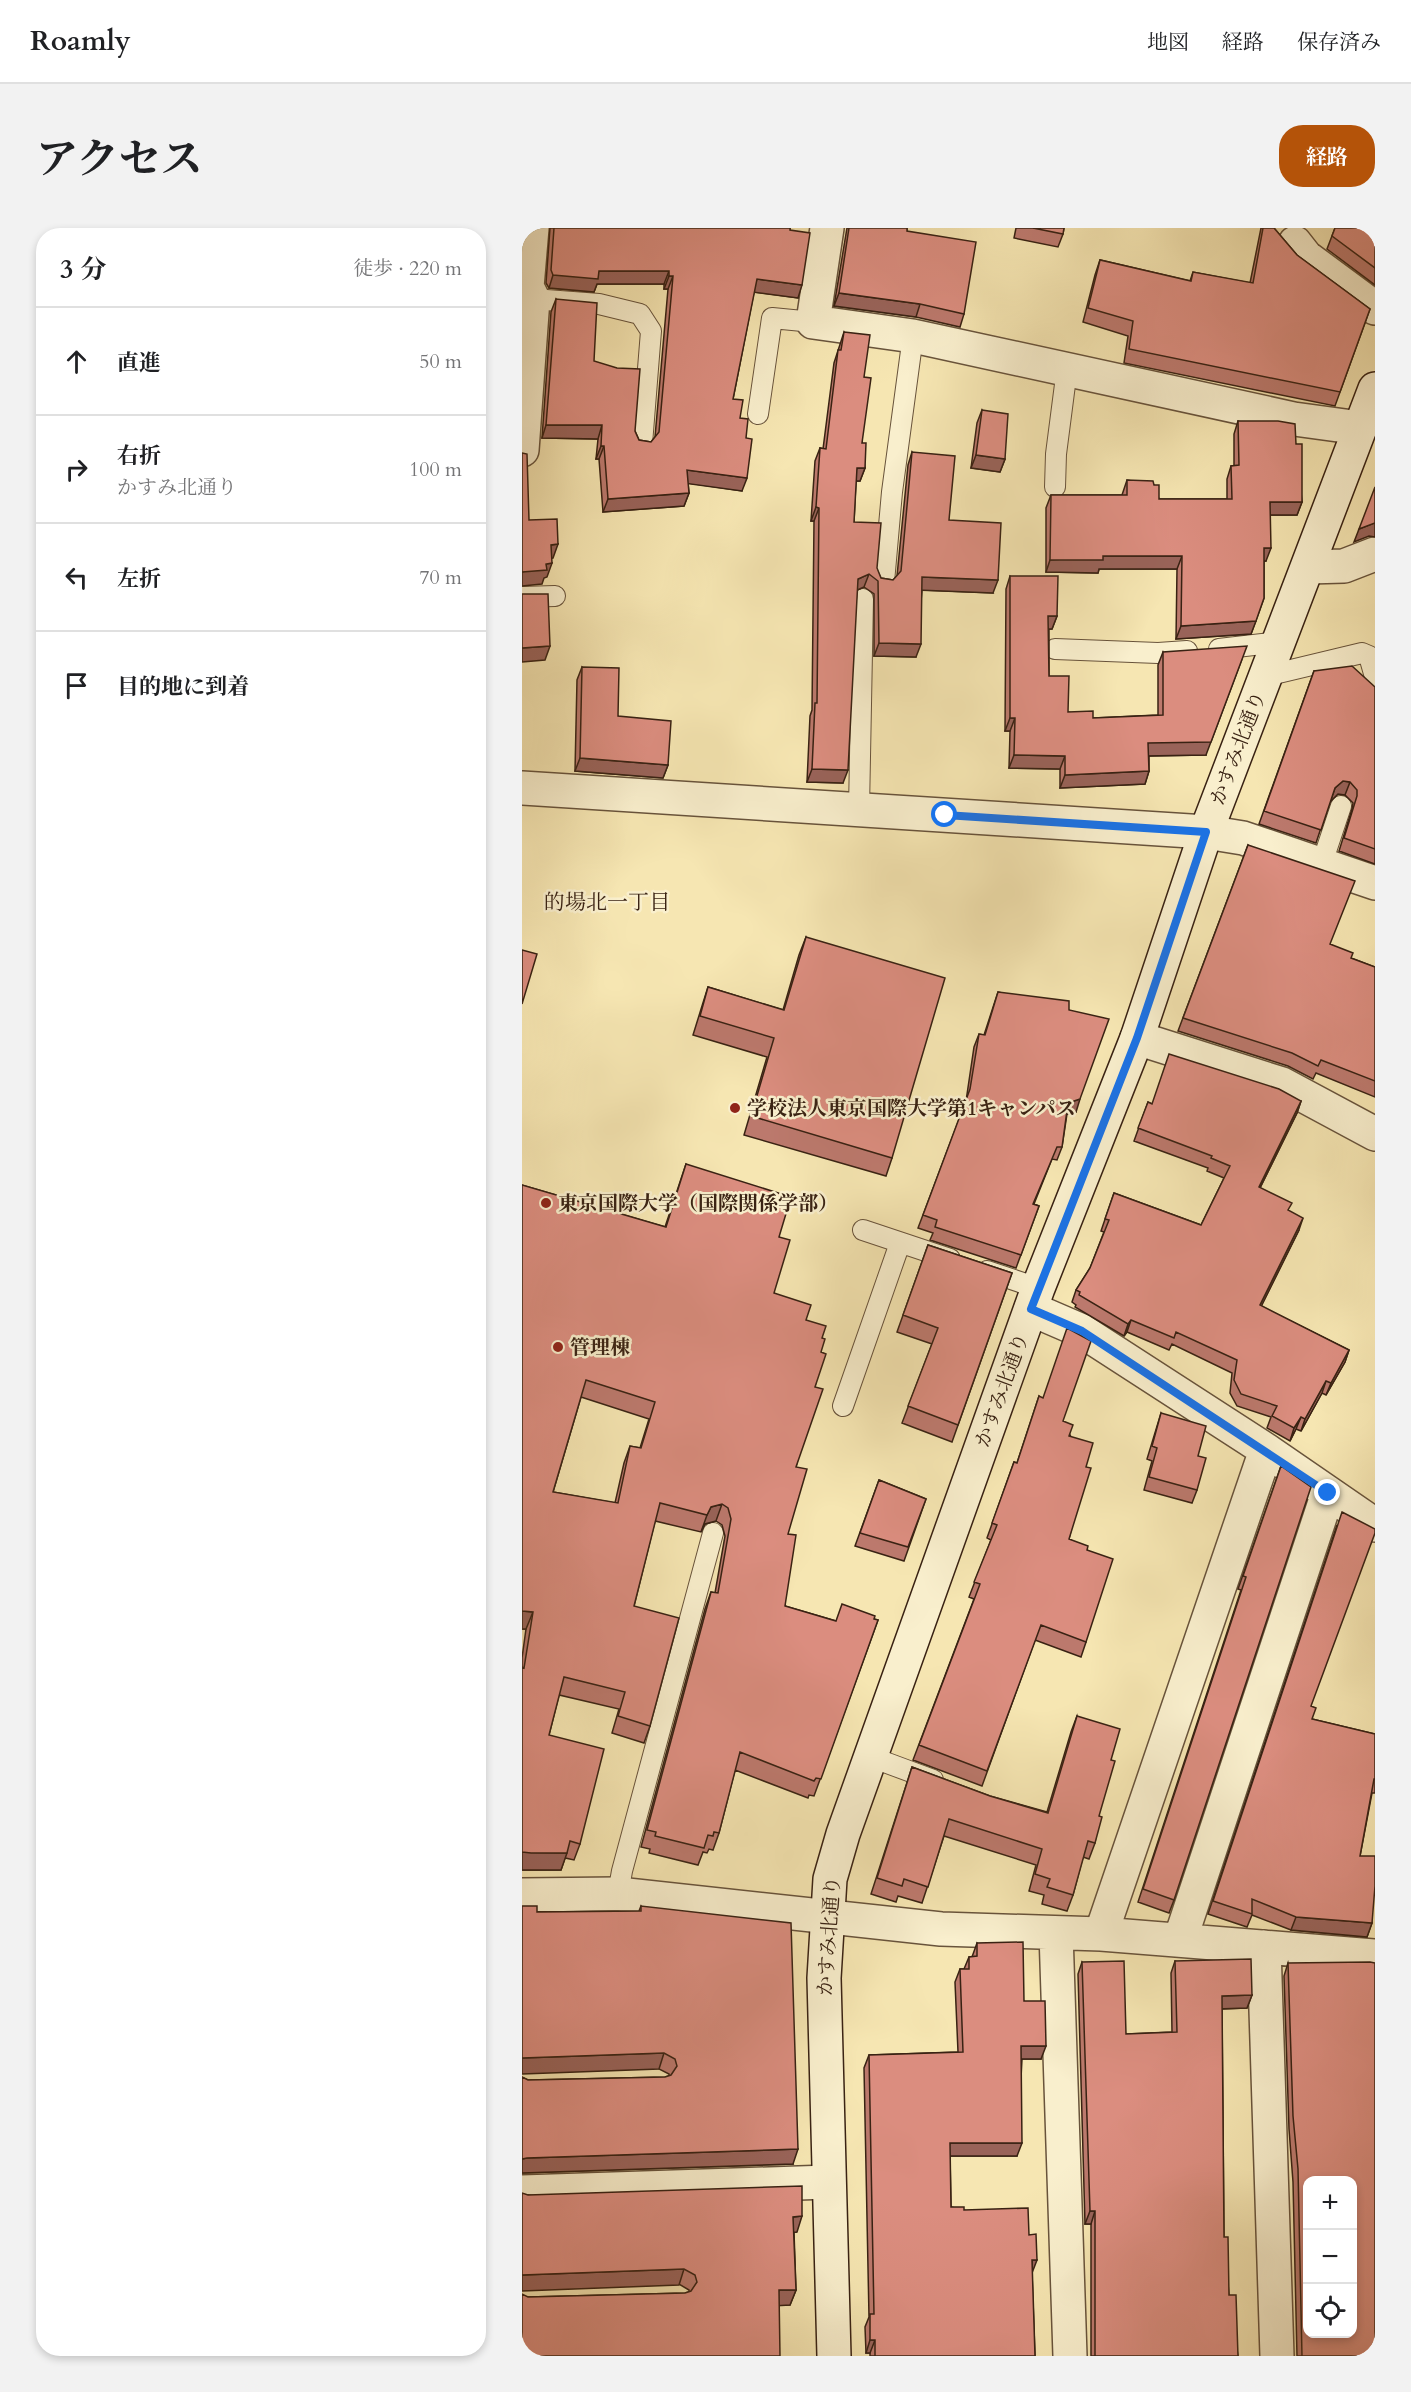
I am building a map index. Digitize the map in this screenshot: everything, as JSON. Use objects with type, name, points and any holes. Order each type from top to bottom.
[{"type":"street","points":[[522,450],[533,299],[527,287],[532,228]]},
{"type":"street","points":[[827,228],[813,322],[913,336],[1294,419],[1369,408]]},
{"type":"street","points":[[1294,233],[1306,257],[1375,308]]},
{"type":"street","name":"かすみ北通り","points":[[834,2356],[824,1978],[830,1879],[871,1757],[1035,1299],[1137,1038],[1206,832],[1369,408]]},
{"type":"street","points":[[1308,567],[1344,566],[1375,555]]},
{"type":"street","points":[[522,788],[1206,832],[1243,838],[1322,863],[1375,883]]},
{"type":"street","points":[[1137,1038],[1282,1084],[1375,1134]]},
{"type":"street","points":[[1035,1299],[1266,1450],[1375,1525]]},
{"type":"street","points":[[1101,1934],[1266,1450]]},
{"type":"street","points":[[1180,1940],[1328,1493]]},
{"type":"street","points":[[522,1895],[618,1894],[941,1929],[1101,1934],[1375,1956]]},
{"type":"street","points":[[1056,1933],[1070,2356]]},
{"type":"street","points":[[1264,1947],[1277,2356]]},
{"type":"street","points":[[522,2192],[828,2182]]},
{"type":"lane","points":[[533,299],[599,304],[640,314],[651,332],[642,444]]},
{"type":"lane","points":[[758,414],[772,318],[813,322]]},
{"type":"lane","points":[[884,582],[892,492],[913,336]]},
{"type":"lane","points":[[1055,488],[1056,454],[1067,369]]},
{"type":"lane","points":[[522,597],[555,596]]},
{"type":"lane","points":[[859,809],[863,599]]},
{"type":"lane","points":[[1055,649],[1158,653],[1240,648],[1279,642]]},
{"type":"lane","points":[[1266,676],[1362,653],[1369,656],[1375,677]]},
{"type":"lane","points":[[1322,863],[1341,806]]},
{"type":"lane","points":[[863,1230],[1035,1299]]},
{"type":"lane","points":[[843,1406],[900,1243]]},
{"type":"lane","points":[[618,1894],[663,1711],[713,1533]]},
{"type":"lane","points":[[871,1757],[946,1785]]},
{"type":"building","points":[[554,228],[790,228],[790,230],[810,233],[802,285],[757,279],[733,399],[743,400],[740,418],[748,419],[746,438],[752,439],[747,478],[687,470],[689,493],[608,499],[604,446],[601,446],[602,425],[546,425],[556,299],[597,303],[594,361],[617,368],[640,369],[635,431],[639,440],[651,442],[659,432],[673,276],[669,276],[669,271],[599,271],[598,279],[553,275],[551,270]]},
{"type":"building","points":[[849,228],[907,228],[907,231],[976,242],[964,314],[920,304],[839,293]]},
{"type":"building","points":[[1033,228],[1064,228],[1063,234]]},
{"type":"building","points":[[1263,228],[1274,228],[1297,255],[1370,309],[1340,392],[1129,349],[1133,321],[1088,308],[1100,260],[1191,281],[1193,272],[1253,283]]},
{"type":"building","points":[[1335,228],[1375,228],[1375,268],[1332,236]]},
{"type":"building","points":[[844,332],[870,335],[864,377],[871,378],[862,443],[866,443],[865,468],[857,468],[854,522],[881,523],[877,568],[881,578],[893,580],[901,571],[912,452],[955,456],[949,520],[1001,523],[998,580],[922,577],[921,644],[879,643],[878,581],[869,574],[858,579],[848,770],[812,769],[815,703],[817,703],[819,508],[816,507],[820,448],[826,449],[838,350],[841,350]]},
{"type":"building","points":[[982,410],[1008,414],[1005,459],[976,455]]},
{"type":"building","points":[[1238,421],[1278,421],[1295,424],[1296,444],[1302,444],[1302,502],[1270,502],[1271,548],[1264,548],[1264,598],[1256,621],[1181,626],[1182,556],[1103,556],[1103,560],[1050,560],[1051,495],[1127,495],[1127,480],[1153,481],[1154,485],[1159,485],[1159,499],[1232,499],[1231,466],[1239,465]]},
{"type":"building","points":[[522,453],[527,454],[529,520],[557,519],[558,544],[551,545],[552,563],[546,564],[547,570],[522,572]]},
{"type":"building","points":[[1375,487],[1375,523],[1359,529]]},
{"type":"building","points":[[1010,576],[1058,576],[1057,616],[1048,616],[1049,676],[1069,676],[1068,712],[1093,711],[1093,718],[1163,715],[1163,652],[1247,646],[1211,742],[1148,743],[1149,771],[1065,775],[1065,756],[1014,755],[1015,718],[1010,718]]},
{"type":"building","points":[[522,594],[548,594],[550,646],[522,648]]},
{"type":"building","points":[[1352,666],[1375,687],[1375,849],[1344,838],[1357,796],[1357,790],[1350,782],[1343,781],[1335,788],[1321,830],[1264,811],[1314,671]]},
{"type":"building","points":[[582,667],[619,668],[618,716],[671,721],[668,765],[580,758]]},
{"type":"building","points":[[1248,845],[1355,881],[1330,944],[1353,953],[1351,958],[1375,967],[1375,1081],[1321,1060],[1318,1066],[1292,1053],[1183,1018]]},
{"type":"building","points":[[806,937],[945,978],[892,1158],[751,1116],[774,1038],[700,1016],[708,987],[784,1010]]},
{"type":"building","points":[[522,950],[537,954],[522,1004]]},
{"type":"building","points":[[998,992],[1069,1001],[1069,1010],[1109,1019],[1080,1099],[1068,1103],[1062,1147],[1057,1147],[1033,1204],[1039,1206],[1021,1255],[935,1227],[937,1220],[923,1215],[970,1089],[979,1034],[985,1035]]},
{"type":"building","points":[[1169,1054],[1279,1089],[1301,1101],[1259,1187],[1292,1203],[1288,1210],[1303,1218],[1260,1305],[1349,1350],[1331,1383],[1326,1381],[1305,1419],[1301,1417],[1294,1428],[1272,1416],[1277,1406],[1241,1394],[1234,1380],[1237,1360],[1176,1332],[1174,1338],[1131,1320],[1128,1324],[1079,1295],[1080,1292],[1076,1290],[1090,1268],[1109,1220],[1105,1219],[1114,1193],[1201,1225],[1230,1166],[1211,1158],[1212,1156],[1138,1128],[1148,1102],[1152,1104]]},
{"type":"building","points":[[686,1164],[791,1197],[779,1237],[790,1240],[774,1293],[811,1305],[806,1320],[826,1326],[821,1352],[826,1354],[815,1387],[823,1389],[796,1467],[807,1469],[788,1534],[796,1535],[785,1606],[836,1621],[842,1604],[875,1616],[874,1619],[878,1620],[821,1779],[816,1778],[814,1781],[740,1752],[719,1833],[714,1832],[713,1836],[708,1835],[704,1848],[655,1836],[656,1832],[647,1830],[711,1592],[718,1593],[731,1519],[728,1508],[722,1504],[711,1507],[707,1515],[660,1503],[634,1606],[679,1618],[650,1726],[618,1716],[625,1692],[564,1677],[549,1735],[604,1749],[580,1844],[570,1841],[567,1853],[522,1852],[522,1667],[524,1668],[533,1612],[522,1611],[522,1185],[666,1227]],"holes":[[[586,1380],[655,1402],[641,1448],[630,1446],[618,1503],[553,1492]]]},
{"type":"building","points":[[928,1245],[1012,1273],[958,1425],[908,1406],[938,1328],[903,1315]]},
{"type":"building","points":[[1067,1328],[1091,1341],[1063,1421],[1073,1425],[1069,1436],[1093,1443],[1086,1467],[1091,1468],[1069,1539],[1088,1546],[1087,1550],[1113,1559],[1086,1642],[1041,1625],[987,1771],[919,1745],[980,1584],[974,1582],[997,1525],[992,1523],[1014,1462],[1017,1463],[1039,1396],[1043,1398]]},
{"type":"building","points":[[1161,1413],[1206,1426],[1198,1456],[1206,1458],[1197,1490],[1149,1477],[1157,1448],[1152,1446]]},
{"type":"building","points":[[1281,1466],[1311,1487],[1174,1900],[1143,1889],[1246,1577],[1243,1576]]},
{"type":"building","points":[[879,1480],[926,1499],[908,1547],[860,1533]]},
{"type":"building","points":[[1342,1512],[1375,1529],[1375,1533],[1311,1706],[1316,1708],[1312,1719],[1375,1734],[1375,1779],[1360,1856],[1375,1856],[1372,1923],[1296,1917],[1252,1899],[1252,1914],[1213,1901]]},
{"type":"building","points":[[1077,1716],[1120,1729],[1111,1760],[1115,1761],[1099,1816],[1102,1817],[1095,1843],[1088,1841],[1073,1895],[1047,1887],[1050,1879],[1035,1874],[1042,1849],[949,1819],[928,1887],[904,1879],[902,1886],[877,1878],[912,1767],[990,1796],[1048,1813]]},
{"type":"building","points":[[522,1906],[537,1906],[537,1912],[641,1911],[641,1906],[791,1923],[798,2149],[522,2159],[522,2077],[528,2080],[665,2077],[671,2075],[677,2066],[675,2059],[664,2053],[522,2058]]},
{"type":"building","points":[[1023,1942],[1024,2001],[1045,2001],[1046,2046],[1021,2046],[1022,2143],[950,2143],[951,2207],[964,2207],[964,2210],[1028,2208],[1029,2235],[1036,2234],[1037,2260],[1032,2260],[1035,2356],[875,2356],[875,2340],[870,2340],[870,2314],[874,2314],[869,2055],[963,2052],[960,1969],[969,1969],[969,1957],[977,1956],[977,1943]]},
{"type":"building","points":[[1251,1959],[1252,1995],[1222,1996],[1224,2237],[1228,2237],[1229,2295],[1236,2295],[1238,2356],[1095,2356],[1095,2211],[1090,2211],[1082,1962],[1124,1961],[1126,2034],[1177,2032],[1175,1961]]},
{"type":"building","points":[[1288,1963],[1375,1963],[1375,2356],[1302,2356],[1298,2169],[1293,2116]]},
{"type":"building","points":[[802,2186],[802,2216],[793,2217],[796,2290],[779,2290],[780,2356],[522,2356],[522,2294],[528,2297],[685,2293],[691,2291],[697,2282],[695,2275],[684,2269],[522,2275],[522,2193],[528,2195]]},
{"type":"place","name":"学校法人東京国際大学第1キャンパス","points":[[735,1108]]},
{"type":"place","name":"東京国際大学（国際関係学部）","points":[[546,1203]]},
{"type":"place","name":"管理棟","points":[[558,1347]]},
{"type":"district","name":"的場北一丁目","points":[[607,902]]},
{"type":"route","points":[[945,815],[1206,832],[1137,1038],[1031,1309],[1082,1331],[1266,1450],[1328,1493]]}]
